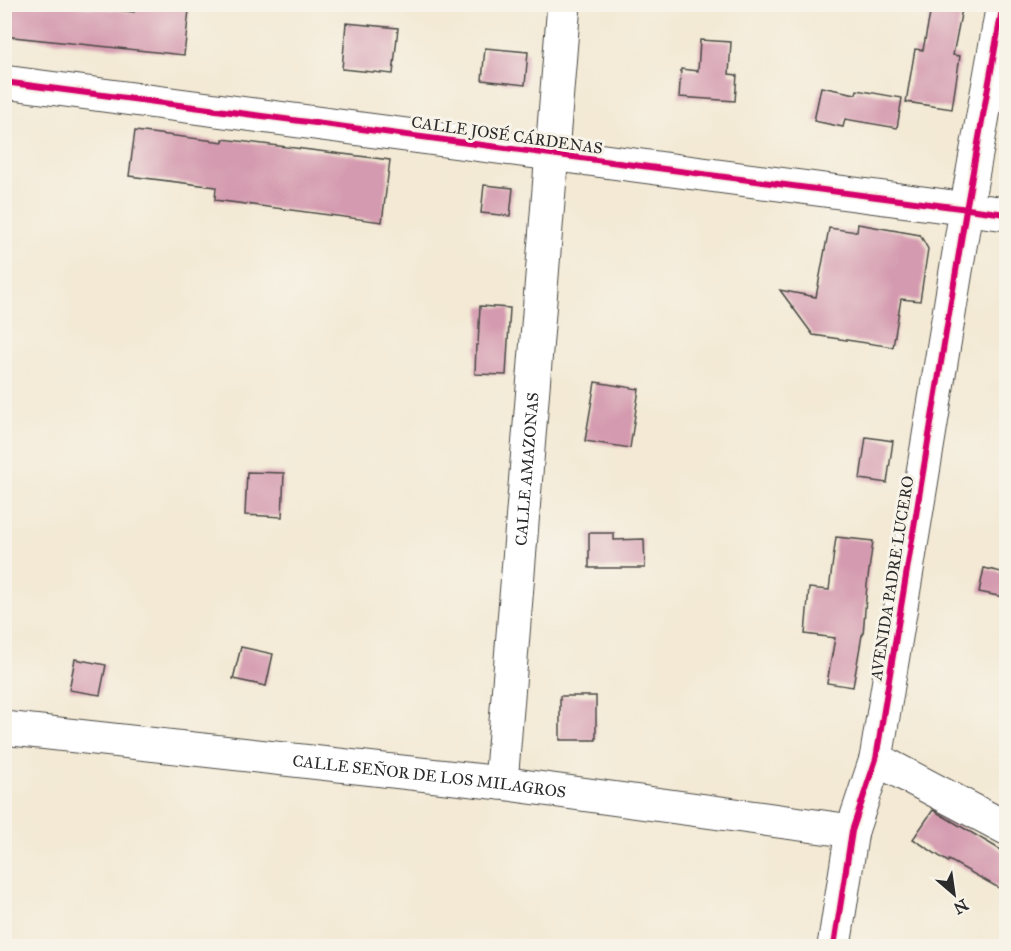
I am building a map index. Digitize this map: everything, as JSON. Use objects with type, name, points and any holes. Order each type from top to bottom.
[{"type":"street","name":"CALLE AMAZONAS","points":[[501,783],[564,4]]},
{"type":"street","name":"AVENIDA PADRE LUCERO","points":[[834,946],[852,831],[876,759],[966,210],[1003,4]]},
{"type":"street","name":"CALLE JOSÉ CÁRDENAS","points":[[4,82],[1006,214]]},
{"type":"street","name":"CALLE SEÑOR DE LOS MILAGROS","points":[[4,728],[501,783],[852,831]]},
{"type":"street","points":[[876,759],[1006,828]]},
{"type":"building","points":[[4,4],[58,4],[134,12],[134,4],[174,4],[173,8],[189,10],[184,55],[4,36]]},
{"type":"building","points":[[932,4],[963,4],[953,55],[960,56],[952,109],[906,102],[915,49],[923,50]]},
{"type":"building","points":[[346,23],[398,28],[393,74],[342,69]]},
{"type":"building","points":[[700,40],[731,42],[729,74],[737,75],[735,101],[679,97],[681,69],[698,71]]},
{"type":"building","points":[[485,48],[528,52],[525,85],[482,80]]},
{"type":"building","points":[[821,87],[856,94],[857,90],[902,98],[897,128],[845,119],[843,127],[814,121]]},
{"type":"building","points":[[135,131],[223,142],[223,139],[390,160],[382,222],[215,200],[216,187],[129,176]]},
{"type":"building","points":[[484,185],[513,188],[510,216],[481,213]]},
{"type":"building","points":[[858,224],[920,235],[928,249],[920,301],[901,299],[893,347],[813,335],[780,290],[816,297],[829,228],[857,232]]},
{"type":"building","points":[[480,306],[510,308],[506,375],[475,374]]},
{"type":"building","points":[[595,382],[639,389],[630,448],[585,441]]},
{"type":"building","points":[[866,437],[893,441],[887,483],[860,479]]},
{"type":"building","points":[[247,472],[284,473],[282,517],[245,515]]},
{"type":"building","points":[[589,533],[614,533],[614,540],[644,539],[645,568],[589,568]]},
{"type":"building","points":[[836,537],[873,541],[863,635],[853,687],[827,683],[835,638],[805,634],[809,588],[829,590]]},
{"type":"building","points":[[984,568],[1006,573],[1003,597],[979,592]]},
{"type":"building","points":[[241,647],[273,654],[266,686],[233,679]]},
{"type":"building","points":[[75,659],[106,665],[100,695],[69,690]]},
{"type":"building","points":[[560,696],[596,696],[596,740],[560,740]]},
{"type":"building","points":[[933,810],[1006,853],[1006,892],[949,860],[948,862],[913,839]]},
{"type":"cycle path","points":[[834,946],[852,831],[876,759],[966,210],[1003,4]]},
{"type":"cycle path","points":[[4,82],[1006,214]]}]
